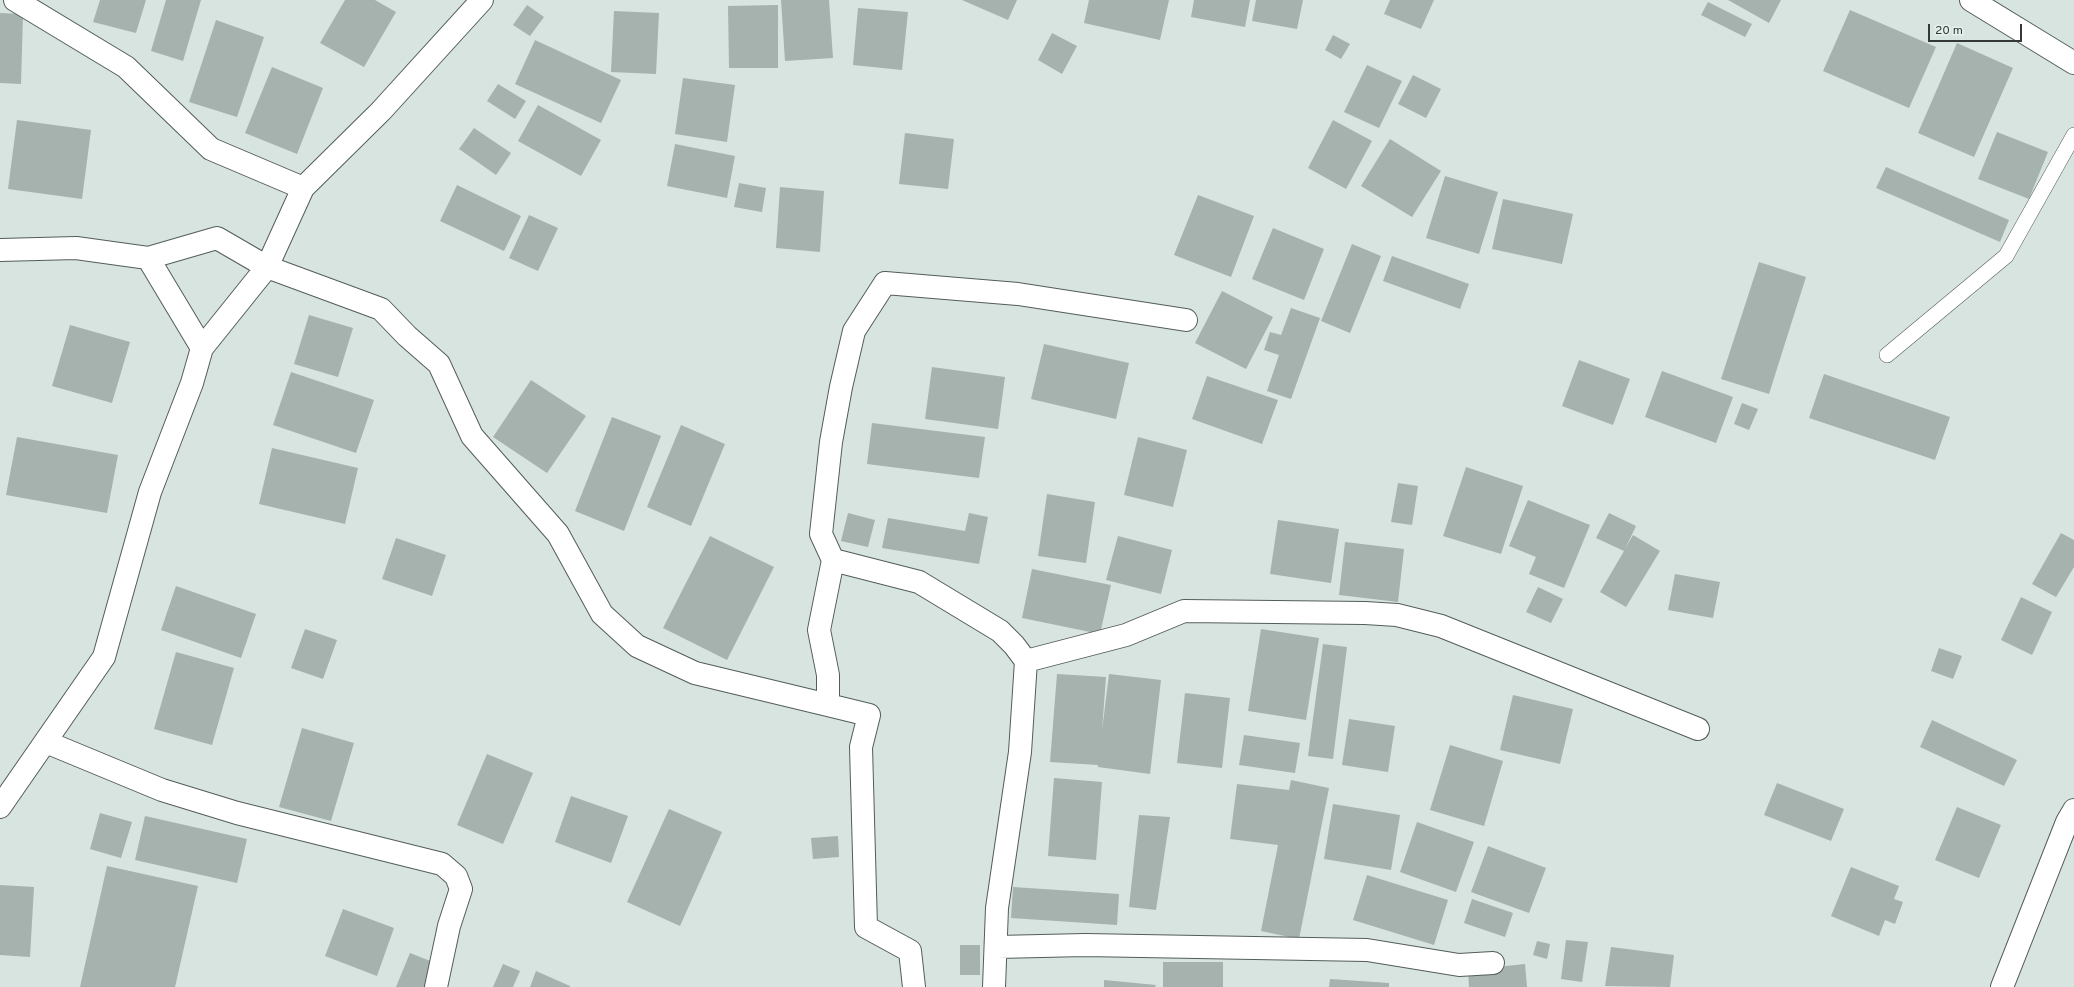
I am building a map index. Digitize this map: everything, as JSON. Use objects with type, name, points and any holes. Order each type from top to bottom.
[{"type":"street","points":[[15,0],[126,67],[211,150],[303,188]]},
{"type":"street","points":[[0,807],[104,656],[150,492],[192,382],[202,348],[266,267],[303,188],[381,112],[482,0]]},
{"type":"street","points":[[1971,0],[2074,63]]},
{"type":"street","points":[[0,250],[76,248],[148,258],[217,238],[266,267],[381,309],[407,336],[439,364],[472,436],[558,534],[602,614],[637,646],[695,673],[869,715],[861,747],[866,927],[910,951],[914,987]]},
{"type":"street","points":[[148,258],[202,348]]},
{"type":"street","points":[[828,705],[828,675],[818,630],[834,560],[821,534],[831,442],[841,387],[854,331],[885,283],[1018,294],[1186,320]]},
{"type":"street","points":[[834,560],[919,582],[1000,631],[1014,645],[1026,661],[1020,752],[998,908],[994,987]]},
{"type":"street","points":[[1026,661],[1126,635],[1184,611],[1255,611],[1397,615],[1441,626],[1698,729]]},
{"type":"street","points":[[46,742],[162,790],[237,813],[442,864],[456,876],[462,889],[449,926],[436,987]]},
{"type":"street","points":[[2002,987],[2067,822],[2074,810]]},
{"type":"street","points":[[997,947],[1085,945],[1367,950],[1460,964],[1493,963]]},
{"type":"lane","points":[[1887,356],[2006,256],[2074,135]]},
{"type":"building","points":[[100,0],[146,0],[136,33],[93,22]]},
{"type":"building","points":[[166,0],[201,0],[183,61],[151,51]]},
{"type":"building","points":[[345,0],[375,0],[396,12],[364,67],[320,43]]},
{"type":"building","points":[[781,0],[829,0],[833,58],[785,61]]},
{"type":"building","points":[[962,0],[1017,0],[1008,20]]},
{"type":"building","points":[[1089,0],[1169,0],[1160,40],[1084,23]]},
{"type":"building","points":[[1194,0],[1250,0],[1245,27],[1191,17]]},
{"type":"building","points":[[1256,0],[1303,0],[1297,29],[1252,21]]},
{"type":"building","points":[[1390,0],[1434,0],[1421,29],[1384,14]]},
{"type":"building","points":[[1728,0],[1781,0],[1769,23]]},
{"type":"building","points":[[1708,2],[1752,24],[1745,37],[1701,15]]},
{"type":"building","points":[[527,5],[544,17],[530,36],[513,25]]},
{"type":"building","points":[[778,5],[778,68],[729,68],[728,6]]},
{"type":"building","points":[[858,8],[908,12],[902,70],[853,65]]},
{"type":"building","points":[[1850,10],[1936,47],[1909,108],[1823,71]]},
{"type":"building","points":[[614,11],[659,13],[656,74],[611,72]]},
{"type":"building","points":[[0,13],[23,14],[21,84],[0,83]]},
{"type":"building","points":[[216,20],[264,37],[237,117],[189,102]]},
{"type":"building","points":[[1052,33],[1077,46],[1062,74],[1038,60]]},
{"type":"building","points":[[1333,35],[1350,44],[1341,59],[1325,50]]},
{"type":"building","points":[[535,40],[621,80],[601,123],[515,84]]},
{"type":"building","points":[[1957,43],[2013,68],[1974,157],[1918,133]]},
{"type":"building","points":[[1367,65],[1402,81],[1379,128],[1344,112]]},
{"type":"building","points":[[272,67],[323,88],[297,154],[245,133]]},
{"type":"building","points":[[1413,75],[1441,89],[1426,118],[1398,104]]},
{"type":"building","points":[[683,78],[735,85],[727,142],[675,134]]},
{"type":"building","points":[[498,84],[526,101],[515,119],[487,101]]},
{"type":"building","points":[[538,105],[601,140],[581,176],[518,141]]},
{"type":"building","points":[[17,120],[91,130],[82,199],[8,189]]},
{"type":"building","points":[[1333,120],[1372,141],[1346,189],[1308,168]]},
{"type":"building","points":[[474,128],[511,153],[496,175],[459,149]]},
{"type":"building","points":[[1997,132],[2048,152],[2029,199],[1978,179]]},
{"type":"building","points":[[905,133],[954,139],[948,189],[899,184]]},
{"type":"building","points":[[1390,139],[1441,171],[1412,217],[1361,186]]},
{"type":"building","points":[[675,144],[735,156],[727,198],[667,186]]},
{"type":"building","points":[[1886,167],[2009,220],[2000,242],[1876,188]]},
{"type":"building","points":[[1445,176],[1498,192],[1479,254],[1426,238]]},
{"type":"building","points":[[739,183],[766,188],[762,212],[734,207]]},
{"type":"building","points":[[457,185],[521,216],[504,251],[440,221]]},
{"type":"building","points":[[780,187],[824,191],[820,252],[776,248]]},
{"type":"building","points":[[1198,195],[1254,216],[1231,277],[1174,255]]},
{"type":"building","points":[[1503,199],[1573,214],[1562,264],[1492,249]]},
{"type":"building","points":[[529,215],[558,228],[538,271],[509,258]]},
{"type":"building","points":[[1273,228],[1324,249],[1304,300],[1252,279]]},
{"type":"building","points":[[1352,244],[1381,256],[1350,333],[1321,321]]},
{"type":"building","points":[[1392,256],[1469,284],[1460,309],[1383,281]]},
{"type":"building","points":[[1759,262],[1806,277],[1769,394],[1721,379]]},
{"type":"building","points":[[1222,291],[1273,317],[1246,369],[1195,343]]},
{"type":"building","points":[[1291,308],[1320,318],[1291,399],[1267,391],[1279,355],[1264,350],[1270,332],[1281,335]]},
{"type":"building","points":[[309,315],[353,328],[338,377],[294,364]]},
{"type":"building","points":[[70,325],[130,342],[112,403],[52,386]]},
{"type":"building","points":[[1044,344],[1129,363],[1116,419],[1031,399]]},
{"type":"building","points":[[1579,360],[1630,379],[1613,425],[1562,406]]},
{"type":"building","points":[[932,367],[1005,377],[998,429],[925,419]]},
{"type":"building","points":[[1662,371],[1733,397],[1716,443],[1645,417]]},
{"type":"building","points":[[291,372],[374,400],[356,453],[273,425]]},
{"type":"building","points":[[1824,374],[1950,417],[1935,460],[1809,418]]},
{"type":"building","points":[[1207,376],[1278,400],[1262,444],[1192,419]]},
{"type":"building","points":[[531,380],[586,416],[547,473],[493,437]]},
{"type":"building","points":[[1742,403],[1758,409],[1749,430],[1734,424]]},
{"type":"building","points":[[612,417],[661,436],[624,531],[575,511]]},
{"type":"building","points":[[872,423],[985,437],[979,478],[867,464]]},
{"type":"building","points":[[681,425],[725,444],[691,526],[647,507]]},
{"type":"building","points":[[17,437],[118,455],[107,513],[6,495]]},
{"type":"building","points":[[1138,437],[1187,450],[1173,507],[1124,495]]},
{"type":"building","points":[[272,448],[358,468],[345,524],[259,504]]},
{"type":"building","points":[[1466,467],[1523,486],[1501,554],[1443,536]]},
{"type":"building","points":[[1398,483],[1418,486],[1412,525],[1391,522]]},
{"type":"building","points":[[1047,494],[1095,502],[1086,563],[1038,556]]},
{"type":"building","points":[[1528,500],[1590,525],[1564,588],[1529,574],[1536,557],[1509,546]]},
{"type":"building","points":[[848,513],[875,520],[868,547],[841,541]]},
{"type":"building","points":[[969,513],[988,517],[979,564],[882,548],[888,518],[965,531]]},
{"type":"building","points":[[1609,513],[1636,526],[1625,549],[1633,535],[1660,551],[1626,607],[1600,592],[1624,551],[1596,538]]},
{"type":"building","points":[[1278,520],[1339,529],[1331,583],[1270,574]]},
{"type":"building","points":[[2061,533],[2074,540],[2074,567],[2056,597],[2032,584]]},
{"type":"building","points":[[710,536],[774,567],[727,660],[663,628]]},
{"type":"building","points":[[1118,536],[1172,550],[1161,594],[1106,580]]},
{"type":"building","points":[[396,538],[446,555],[432,596],[382,579]]},
{"type":"building","points":[[1345,542],[1404,549],[1398,602],[1339,595]]},
{"type":"building","points":[[1032,569],[1111,585],[1100,634],[1022,618]]},
{"type":"building","points":[[1675,574],[1720,582],[1713,618],[1668,610]]},
{"type":"building","points":[[176,586],[256,614],[241,658],[161,630]]},
{"type":"building","points":[[1538,587],[1563,599],[1551,623],[1526,612]]},
{"type":"building","points":[[2021,597],[2052,612],[2032,655],[2001,640]]},
{"type":"building","points":[[305,629],[337,640],[323,679],[291,668]]},
{"type":"building","points":[[1261,629],[1319,638],[1306,720],[1248,711]]},
{"type":"building","points":[[1323,644],[1347,647],[1333,759],[1308,756]]},
{"type":"building","points":[[1939,648],[1962,656],[1953,679],[1931,671]]},
{"type":"building","points":[[176,652],[234,668],[212,745],[154,729]]},
{"type":"building","points":[[1057,674],[1106,677],[1102,731],[1109,674],[1161,680],[1150,774],[1098,767],[1098,765],[1050,762]]},
{"type":"building","points":[[1185,693],[1230,698],[1222,768],[1177,763]]},
{"type":"building","points":[[1513,695],[1573,709],[1560,764],[1500,750]]},
{"type":"building","points":[[1349,719],[1395,726],[1388,772],[1342,765]]},
{"type":"building","points":[[1932,720],[2017,760],[2004,786],[1920,747]]},
{"type":"building","points":[[302,728],[354,743],[331,821],[279,807]]},
{"type":"building","points":[[1244,735],[1300,743],[1295,773],[1239,765]]},
{"type":"building","points":[[1450,745],[1503,761],[1484,826],[1430,810]]},
{"type":"building","points":[[487,754],[533,773],[503,844],[457,825]]},
{"type":"building","points":[[1054,778],[1102,782],[1096,860],[1048,856]]},
{"type":"building","points":[[1291,780],[1329,788],[1299,939],[1261,931],[1278,845],[1230,839],[1237,784],[1289,790]]},
{"type":"building","points":[[1777,783],[1844,809],[1831,841],[1764,815]]},
{"type":"building","points":[[571,796],[628,816],[611,863],[555,842]]},
{"type":"building","points":[[1333,804],[1400,815],[1391,870],[1324,859]]},
{"type":"building","points":[[1957,807],[2001,825],[1979,878],[1935,860]]},
{"type":"building","points":[[669,809],[722,832],[680,926],[627,902]]},
{"type":"building","points":[[100,813],[132,822],[121,858],[90,849]]},
{"type":"building","points":[[1139,815],[1170,817],[1156,910],[1129,907]]},
{"type":"building","points":[[145,816],[247,839],[237,883],[135,860]]},
{"type":"building","points":[[1417,822],[1474,842],[1456,892],[1400,872]]},
{"type":"building","points":[[838,836],[839,857],[813,859],[811,838]]},
{"type":"building","points":[[1488,846],[1546,868],[1529,913],[1471,892]]},
{"type":"building","points":[[107,866],[198,886],[175,987],[80,987]]},
{"type":"building","points":[[1851,867],[1899,886],[1894,899],[1903,902],[1895,924],[1885,920],[1879,936],[1831,916]]},
{"type":"building","points":[[1367,875],[1448,900],[1434,945],[1353,920]]},
{"type":"building","points":[[0,885],[34,887],[30,957],[0,955]]},
{"type":"building","points":[[1013,887],[1119,894],[1117,925],[1011,918]]},
{"type":"building","points":[[1472,899],[1513,913],[1505,937],[1464,923]]},
{"type":"building","points":[[343,909],[394,928],[377,976],[325,956]]},
{"type":"building","points":[[1566,940],[1588,942],[1582,982],[1561,979]]},
{"type":"building","points":[[1537,941],[1550,944],[1547,959],[1533,955]]},
{"type":"building","points":[[960,945],[980,945],[980,975],[960,975]]},
{"type":"building","points":[[1611,947],[1674,955],[1670,987],[1605,986]]},
{"type":"building","points":[[410,953],[438,964],[428,987],[396,987]]},
{"type":"building","points":[[1163,962],[1223,962],[1223,987],[1163,987]]},
{"type":"building","points":[[503,964],[520,971],[513,987],[493,987]]},
{"type":"building","points":[[1525,964],[1527,987],[1469,987],[1468,970]]},
{"type":"building","points":[[536,971],[570,986],[570,987],[530,987]]},
{"type":"building","points":[[1330,979],[1389,983],[1389,987],[1329,987]]},
{"type":"building","points":[[1104,980],[1156,985],[1155,987],[1104,987]]}]
